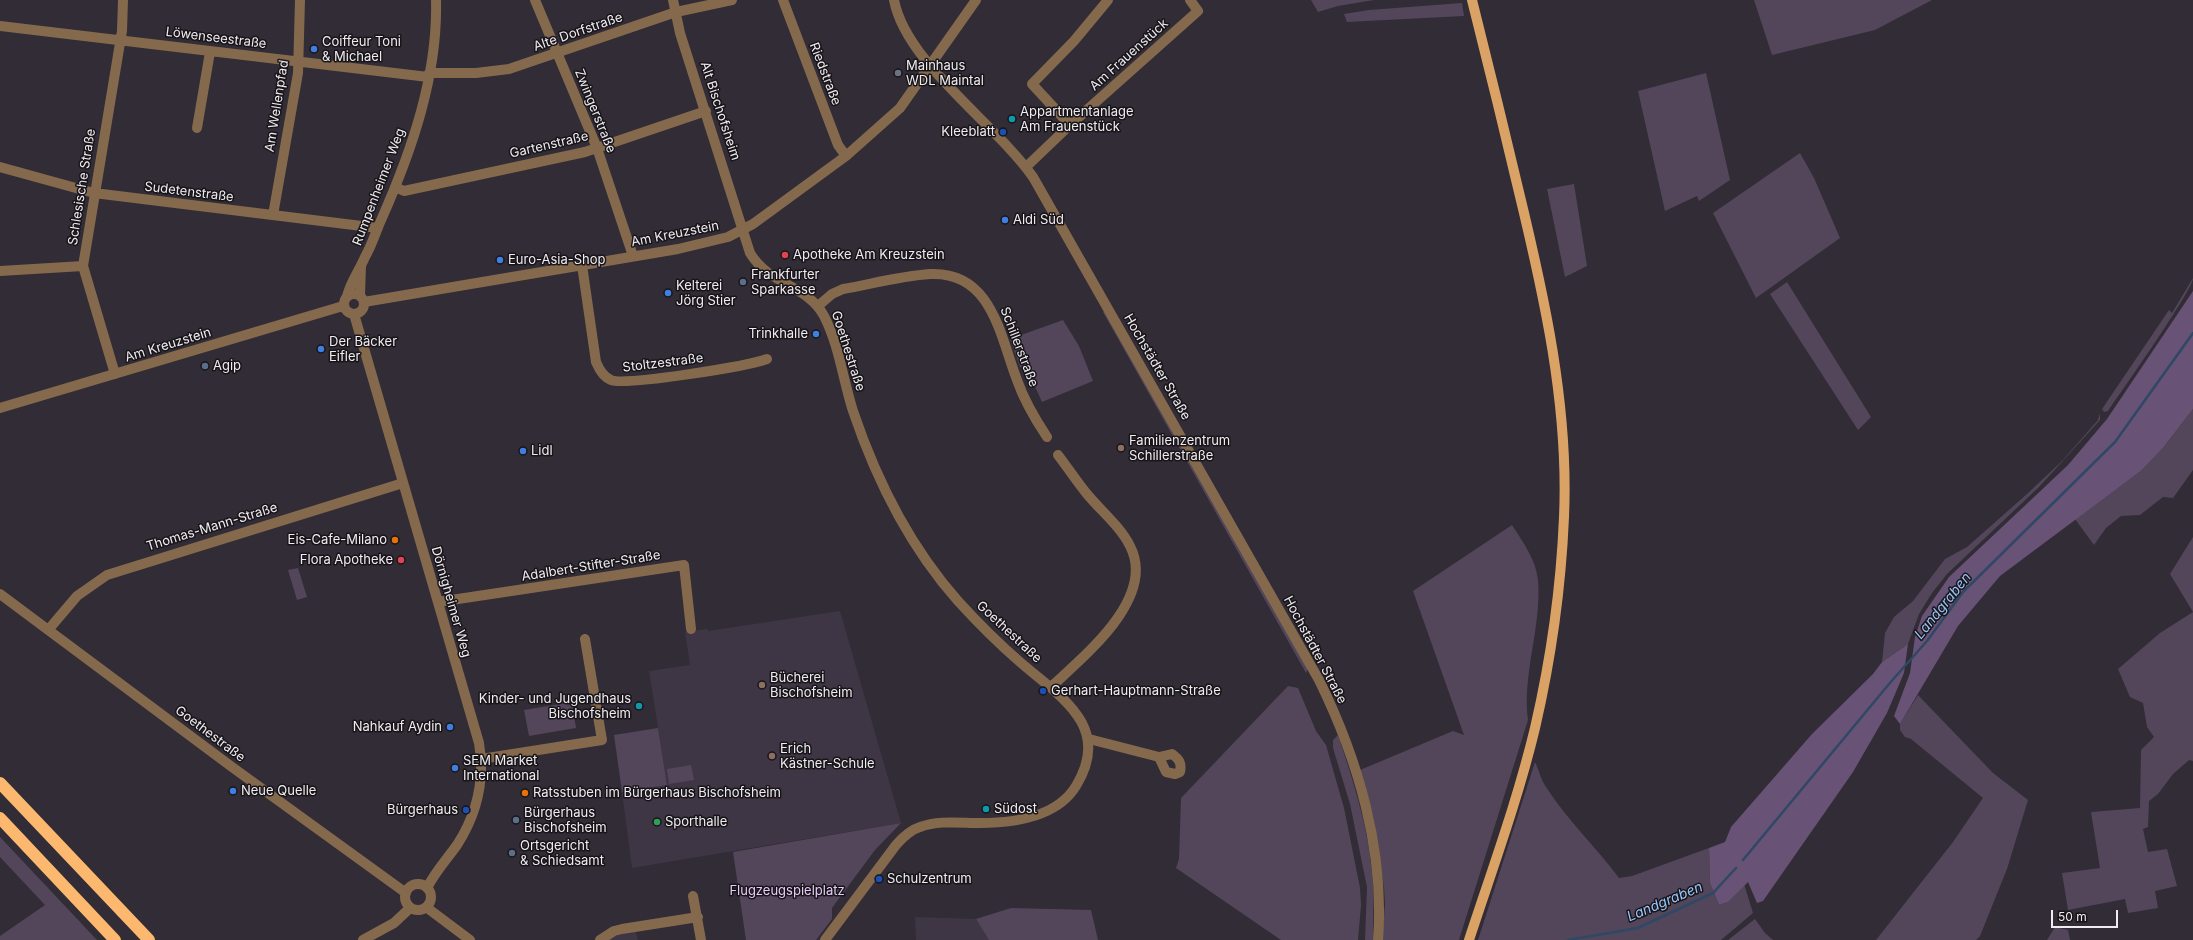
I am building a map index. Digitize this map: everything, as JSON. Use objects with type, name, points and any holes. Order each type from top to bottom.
[{"type":"highway","points":[[0,783],[149,940]]},
{"type":"highway","points":[[0,818],[115,940]]},
{"type":"main road","points":[[1469,940],[1534,730],[1545,680],[1557,607],[1564,515],[1561,417],[1548,320],[1534,251],[1472,0]]},
{"type":"street","name":"Schlesische Straße","points":[[115,374],[83,266],[119,40],[122,31],[123,0]]},
{"type":"street","name":"Am Wellenpfad","points":[[273,215],[298,73],[300,0]]},
{"type":"street","name":"Rumpenheimer Weg","points":[[347,296],[353,279],[362,264],[378,228],[409,150],[429,75],[436,23],[436,0]]},
{"type":"street","name":"Zwingerstraße","points":[[535,0],[597,148],[634,256]]},
{"type":"street","name":"Alt Bischofsheim","points":[[673,0],[680,33],[734,198],[742,230]]},
{"type":"street","name":"Alte Dorfstraße","points":[[429,75],[501,71],[676,12],[732,0]]},
{"type":"street","name":"Riedstraße","points":[[783,0],[838,145],[846,156]]},
{"type":"street","name":"Hochstädter Straße","points":[[894,0],[897,16],[905,32],[930,65],[1026,167],[1057,217],[1290,627],[1328,699],[1356,773],[1370,829],[1380,893],[1378,940]]},
{"type":"street","name":"Am Kreuzstein","points":[[362,299],[634,256],[708,242],[742,230],[800,191],[846,156],[900,108],[976,0]]},
{"type":"street","points":[[1070,125],[1032,84],[1074,41],[1108,0]]},
{"type":"street","name":"Am Frauenstück","points":[[1026,167],[1070,125],[1198,11],[1190,0]]},
{"type":"street","name":"Löwenseestraße","points":[[0,26],[210,52],[429,75]]},
{"type":"street","points":[[197,128],[210,52]]},
{"type":"street","name":"Gartenstraße","points":[[395,187],[404,191],[597,148],[706,111]]},
{"type":"street","name":"Sudetenstraße","points":[[0,167],[94,193],[378,228]]},
{"type":"street","name":"Goethestraße","points":[[742,230],[750,254],[760,267],[779,281],[805,295],[818,306],[826,319],[852,408],[868,453],[910,536],[947,589],[965,609],[1007,650],[1051,687],[1079,716],[1088,739],[1086,764],[1076,787],[1064,799],[1048,810],[1020,819],[998,822],[930,824],[909,832],[896,844],[825,940]]},
{"type":"street","name":"Rumpenheimer Weg","points":[[362,264],[362,299]]},
{"type":"street","name":"Stoltzestraße","points":[[582,265],[596,362],[602,373],[611,380],[630,382],[740,365],[767,359]]},
{"type":"street","points":[[0,271],[83,266]]},
{"type":"street","name":"Schillerstraße","points":[[818,306],[835,292],[843,289],[917,276],[940,275],[963,281],[980,293],[992,309],[1018,382],[1047,437]]},
{"type":"street","points":[[354,294],[362,299],[361,312],[354,314],[347,312],[343,301],[347,296],[354,294]]},
{"type":"street","name":"Am Kreuzstein","points":[[0,408],[344,306]]},
{"type":"street","name":"Dörnigheimer Weg","points":[[354,314],[355,325],[438,602],[478,743],[481,759],[478,795],[469,824],[427,888]]},
{"type":"street","points":[[1051,687],[1097,643],[1116,619],[1130,594],[1135,566],[1132,551],[1125,538],[1086,493],[1058,455]]},
{"type":"street","name":"Thomas-Mann-Straße","points":[[49,629],[77,596],[107,575],[403,483]]},
{"type":"street","name":"Adalbert-Stifter-Straße","points":[[438,602],[684,566],[691,629]]},
{"type":"street","name":"Goethestraße","points":[[0,594],[49,629],[232,767],[406,893]]},
{"type":"street","points":[[481,759],[602,740],[585,639]]},
{"type":"street","points":[[1088,739],[1159,757]]},
{"type":"street","points":[[416,884],[427,888],[431,896],[426,907],[419,910],[410,908],[406,903],[406,893],[409,888],[416,884]]},
{"type":"street","points":[[693,896],[701,940]]},
{"type":"street","points":[[426,907],[470,940]]},
{"type":"street","points":[[363,940],[394,923],[410,908]]},
{"type":"street","points":[[600,940],[614,931],[622,929],[698,917]]},
{"type":"shaded area","points":[[2193,291],[2193,409],[2163,448],[2142,470],[2000,576],[1958,626],[1900,724],[1894,716],[1910,673],[1915,637],[1922,616],[1949,577],[2068,465],[2107,419]]},
{"type":"shaded area","name":"Erich Kästner-Schule","points":[[840,611],[901,823],[632,868],[622,792],[667,784],[649,671],[690,665],[685,632],[707,629],[708,631]]},
{"type":"shaded area","points":[[1908,644],[1904,673],[1887,713],[1853,772],[1763,901],[1757,903],[1748,882],[1728,902],[1719,905],[1710,883],[1709,848],[1725,842],[1731,827],[1812,734],[1873,674],[1882,662]]},
{"type":"shaded area","points":[[915,917],[976,919],[989,940],[916,940]]},
{"type":"shaded area","points":[[636,932],[638,940],[608,940],[620,934]]},
{"type":"green space","points":[[1311,0],[1374,0],[1338,6],[1318,12]]},
{"type":"green space","points":[[1754,0],[1932,0],[1875,30],[1772,55]]},
{"type":"green space","points":[[1462,3],[1464,16],[1347,22],[1344,14],[1369,10]]},
{"type":"green space","points":[[1706,73],[1730,180],[1699,201],[1697,196],[1665,211],[1638,91]]},
{"type":"green space","points":[[1800,153],[1814,178],[1840,238],[1756,298],[1713,213]]},
{"type":"green space","points":[[1574,184],[1587,266],[1565,277],[1547,189]]},
{"type":"green space","points":[[2193,278],[2182,301],[2155,342],[2108,411],[2104,412],[2102,409],[2169,310],[2172,313]]},
{"type":"green space","points":[[1787,282],[1871,417],[1858,430],[1770,294]]},
{"type":"green space","points":[[1106,310],[1308,668],[1306,673],[1103,312]]},
{"type":"green space","points":[[1063,320],[1079,346],[1093,381],[1042,402],[1027,369],[1020,367],[1010,339]]},
{"type":"green space","points":[[2193,409],[2193,470],[2173,498],[2163,497],[2140,515],[2121,516],[2106,528],[2094,545],[2075,519],[2142,470],[2163,448]]},
{"type":"green space","points":[[2100,413],[2100,420],[2039,487],[1947,574],[1932,593],[1919,614],[1908,644],[1882,662],[1885,633],[1894,617],[1913,601],[1945,559],[1967,547],[2063,460],[2098,420]]},
{"type":"green space","points":[[1512,525],[1532,558],[1538,580],[1537,615],[1528,685],[1528,720],[1459,940],[1382,940],[1385,905],[1384,886],[1360,770],[1453,731],[1464,735],[1413,591]]},
{"type":"green space","points":[[2193,537],[2193,612],[2170,574]]},
{"type":"green space","points":[[298,568],[307,597],[297,600],[288,570]]},
{"type":"green space","points":[[2193,612],[2193,761],[2189,760],[2173,774],[2158,794],[2149,801],[2148,827],[2143,829],[2148,852],[2167,849],[2177,886],[2155,891],[2158,908],[2128,913],[2125,899],[2068,910],[2062,873],[2100,868],[2091,812],[2140,808],[2141,750],[2154,737],[2147,727],[2143,703],[2130,697],[2118,669],[2160,633]]},
{"type":"green space","points":[[1288,686],[1298,688],[1316,731],[1326,745],[1344,808],[1360,888],[1361,905],[1358,940],[1281,940],[1176,868],[1179,859],[1181,798]]},
{"type":"green space","points":[[1918,695],[1993,773],[2028,800],[2007,869],[1980,936],[1976,940],[1876,940],[1953,842],[1983,798],[1911,739],[1905,737],[1900,730],[1900,724]]},
{"type":"green space","points":[[572,702],[576,728],[529,736],[524,710]]},
{"type":"green space","points":[[658,728],[667,785],[622,792],[614,735]]},
{"type":"green space","points":[[1338,735],[1355,790],[1369,846],[1373,884],[1373,940],[1365,940],[1367,887],[1350,804],[1333,748],[1333,740]]},
{"type":"green space","points":[[1535,762],[1544,784],[1554,799],[1619,878],[1632,876],[1709,848],[1710,883],[1719,905],[1728,902],[1744,884],[1753,913],[1721,940],[1478,940]]},
{"type":"green space","points":[[691,765],[694,780],[669,784],[667,769]]},
{"type":"green space","name":"Flugzeugspielplatz","points":[[901,823],[875,850],[832,908],[832,919],[816,940],[746,940],[733,852]]},
{"type":"green space","points":[[0,837],[97,940],[0,940],[0,936],[45,905],[0,857]]},
{"type":"green space","points":[[1011,908],[1091,910],[1098,940],[989,940],[976,919]]},
{"type":"green space","points":[[1755,919],[1765,933],[1773,940],[1728,940]]},
{"type":"green space","points":[[2055,927],[2068,930],[2070,940],[2047,940]]},
{"type":"waterway","name":"Landgraben","points":[[1743,860],[1889,684],[1927,641],[1963,592],[2115,442],[2193,333]]},
{"type":"waterway","name":"Landgraben","points":[[1568,940],[1638,928],[1713,893],[1736,868]]},
{"type":"place","name":"Coiffeur Toni & Michael","points":[[314,49]]},
{"type":"place","name":"Mainhaus WDL Maintal","points":[[898,73]]},
{"type":"place","name":"Appartmentanlage Am Frauenstück","points":[[1012,119]]},
{"type":"place","name":"Kleeblatt","points":[[1003,132]]},
{"type":"place","name":"Aldi Süd","points":[[1005,220]]},
{"type":"place","name":"Apotheke Am Kreuzstein","points":[[785,255]]},
{"type":"place","name":"Euro-Asia-Shop","points":[[500,260]]},
{"type":"place","name":"Frankfurter Sparkasse","points":[[743,282]]},
{"type":"place","name":"Kelterei Jörg Stier","points":[[668,293]]},
{"type":"place","name":"Trinkhalle","points":[[816,334]]},
{"type":"place","name":"Der Bäcker Eifler","points":[[321,349]]},
{"type":"place","name":"Agip","points":[[205,366]]},
{"type":"place","name":"Familienzentrum Schillerstraße","points":[[1121,448]]},
{"type":"place","name":"Lidl","points":[[523,451]]},
{"type":"place","name":"Eis-Cafe-Milano","points":[[395,540]]},
{"type":"place","name":"Flora Apotheke","points":[[401,560]]},
{"type":"place","name":"Bücherei Bischofsheim","points":[[762,685]]},
{"type":"place","name":"Gerhart-Hauptmann-Straße","points":[[1043,691]]},
{"type":"place","name":"Kinder- und Jugendhaus Bischofsheim","points":[[639,706]]},
{"type":"place","name":"Nahkauf Aydin","points":[[450,727]]},
{"type":"place","name":"Erich Kästner-Schule","points":[[772,756]]},
{"type":"place","name":"SEM Market International","points":[[455,768]]},
{"type":"place","name":"Neue Quelle","points":[[233,791]]},
{"type":"place","name":"Ratsstuben im Bürgerhaus Bischofsheim","points":[[525,793]]},
{"type":"place","name":"Südost","points":[[986,809]]},
{"type":"place","name":"Bürgerhaus","points":[[466,810]]},
{"type":"place","name":"Bürgerhaus Bischofsheim","points":[[516,820]]},
{"type":"place","name":"Sporthalle","points":[[657,822]]},
{"type":"place","name":"Ortsgericht & Schiedsamt","points":[[512,853]]},
{"type":"place","name":"Schulzentrum","points":[[879,879]]}]
